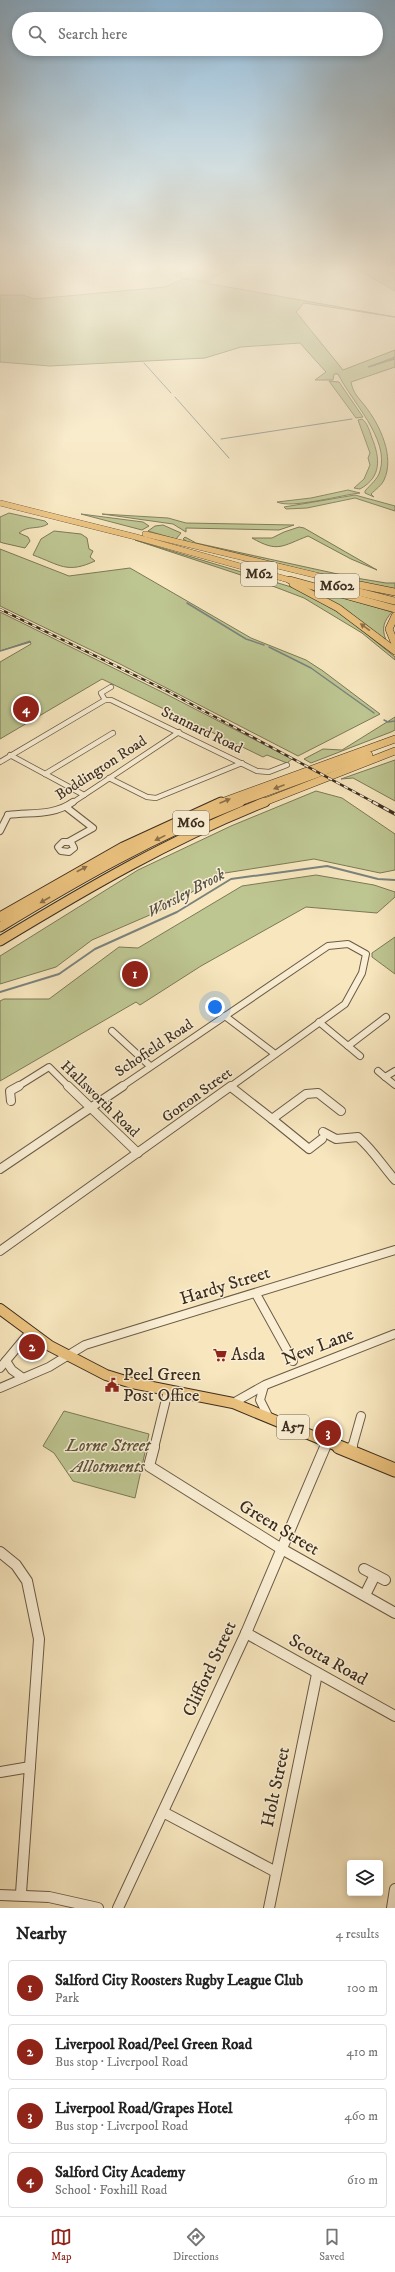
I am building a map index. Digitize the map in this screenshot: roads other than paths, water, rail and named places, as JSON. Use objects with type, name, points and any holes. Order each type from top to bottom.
[{"type":"highway","name":"M62","points":[[0,498],[307,574],[395,592]]},
{"type":"highway","name":"M62","points":[[0,503],[294,579],[395,609]]},
{"type":"highway","name":"M62","points":[[107,530],[265,575],[304,589],[348,615],[395,651]]},
{"type":"highway","name":"M62","points":[[137,532],[280,571]]},
{"type":"highway","points":[[280,571],[395,592]]},
{"type":"highway","name":"M602","points":[[280,571],[395,601]]},
{"type":"highway","points":[[395,609],[389,629],[395,644]]},
{"type":"highway","name":"M60","points":[[359,752],[395,735]]},
{"type":"highway","name":"M60","points":[[0,917],[52,886],[139,839],[223,801],[395,739]]},
{"type":"highway","name":"M60","points":[[0,927],[88,875],[170,833],[258,795],[395,746]]},
{"type":"highway","name":"M60","points":[[0,942],[17,930],[114,873],[161,848],[223,819],[395,751]]},
{"type":"highway","name":"M60","points":[[286,794],[395,756]]},
{"type":"highway","points":[[0,910],[52,886]]},
{"type":"main road","name":"A57","points":[[0,1309],[30,1332],[67,1356],[117,1379],[233,1403],[268,1416],[395,1470]]},
{"type":"street","points":[[0,762],[105,700],[101,696],[102,693],[111,687]]},
{"type":"street","name":"Stannard Road","points":[[105,700],[111,700],[266,774],[274,773],[287,765]]},
{"type":"street","name":"Boddington Road","points":[[0,831],[5,814],[42,814],[66,807],[179,732]]},
{"type":"street","points":[[45,774],[113,733]]},
{"type":"street","points":[[10,755],[84,795]]},
{"type":"street","points":[[109,778],[147,797],[156,798],[242,763]]},
{"type":"street","points":[[66,807],[93,828],[68,842]]},
{"type":"street","name":"Schofield Road","points":[[0,1170],[89,1107],[328,946],[346,943]]},
{"type":"street","name":"Gorton Street","points":[[0,1251],[345,1004],[351,998],[365,964],[366,954],[354,945],[346,943]]},
{"type":"street","points":[[225,1016],[275,1054]]},
{"type":"street","points":[[348,1046],[386,1017]]},
{"type":"street","points":[[319,1022],[360,1056]]},
{"type":"street","points":[[112,1031],[150,1066]]},
{"type":"street","name":"Hallsworth Road","points":[[11,1101],[10,1091],[48,1067],[138,1153]]},
{"type":"street","points":[[378,1071],[395,1085]]},
{"type":"street","points":[[385,1077],[395,1071]]},
{"type":"street","points":[[231,1087],[309,1149],[322,1135],[336,1139],[358,1137],[373,1150],[379,1162],[395,1180]]},
{"type":"street","points":[[272,1119],[306,1094],[318,1093],[341,1111]]},
{"type":"street","name":"Hardy Street","points":[[0,1388],[49,1367],[85,1345],[256,1294],[395,1250]]},
{"type":"street","points":[[256,1294],[293,1361]]},
{"type":"street","points":[[0,1368],[30,1332]]},
{"type":"street","name":"New Lane","points":[[233,1403],[264,1386],[395,1334]]},
{"type":"street","points":[[6,1360],[12,1370],[23,1378]]},
{"type":"street","points":[[264,1386],[260,1400],[268,1416]]},
{"type":"street","name":"Green Street","points":[[168,1390],[149,1466],[280,1548],[395,1614]]},
{"type":"street","points":[[351,1452],[361,1416]]},
{"type":"street","name":"Clifford Street","points":[[118,1908],[246,1633],[280,1548],[327,1442]]},
{"type":"street","points":[[0,1552],[16,1565],[26,1581],[32,1599],[38,1639],[22,1894]]},
{"type":"street","points":[[364,1569],[385,1580]]},
{"type":"street","points":[[365,1596],[375,1575]]},
{"type":"street","name":"Scotta Road","points":[[246,1633],[317,1674],[395,1716]]},
{"type":"street","name":"Holt Street","points":[[269,1908],[317,1674]]},
{"type":"street","points":[[0,1772],[30,1767]]},
{"type":"street","points":[[163,1812],[276,1872]]},
{"type":"street","points":[[392,1908],[395,1890]]},
{"type":"street","points":[[0,1895],[22,1894],[67,1899],[98,1908]]},
{"type":"waterway","points":[[370,367],[395,358]]},
{"type":"waterway","points":[[144,363],[171,393]]},
{"type":"waterway","points":[[175,397],[229,458]]},
{"type":"waterway","points":[[221,439],[352,419]]},
{"type":"waterway","points":[[187,603],[246,639],[264,645]]},
{"type":"waterway","points":[[0,651],[30,642]]},
{"type":"waterway","points":[[269,647],[311,668],[374,713]]},
{"type":"waterway","points":[[384,720],[388,722],[395,721]]},
{"type":"waterway","name":"Worsley Brook","points":[[0,992],[59,974],[95,949],[177,912],[231,879],[327,866],[378,879],[395,880]]},
{"type":"railway","points":[[0,609],[167,691],[375,803]]},
{"type":"railway","points":[[373,802],[395,814]]},
{"type":"place","name":"Salford City Academy","points":[[26,709]]},
{"type":"place","name":"Salford City Roosters Rugby League Club","points":[[135,974]]},
{"type":"place","name":"Liverpool Road/Peel Green Road","points":[[32,1347]]},
{"type":"place","name":"Asda","points":[[220,1355]]},
{"type":"place","name":"Peel Green Post Office","points":[[112,1385]]},
{"type":"place","name":"Liverpool Road/Grapes Hotel","points":[[328,1433]]},
{"type":"park label","name":"Lorne Street Allotments","points":[[108,1456]]}]
